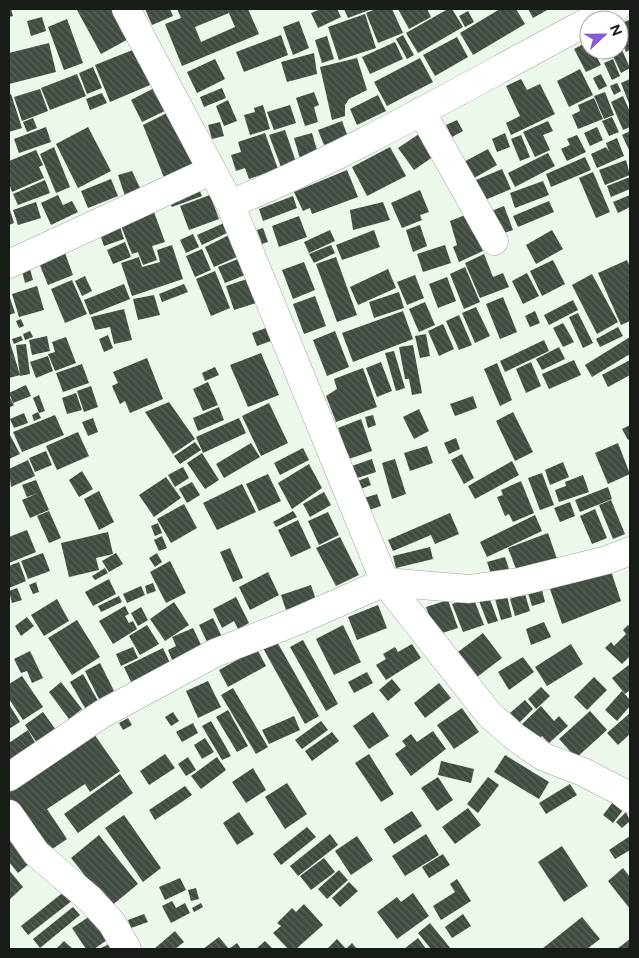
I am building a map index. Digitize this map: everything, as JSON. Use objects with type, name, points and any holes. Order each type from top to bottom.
[{"type":"street","points":[[126,9],[210,171],[230,204],[385,582],[489,714],[515,737],[544,757],[583,772],[620,791],[630,799]]},
{"type":"street","points":[[230,204],[286,181],[579,27]]},
{"type":"street","points":[[422,111],[494,240]]},
{"type":"street","points":[[9,264],[210,171]]},
{"type":"street","points":[[9,777],[102,714],[215,653],[297,621],[385,582],[469,589],[519,582],[607,560],[630,551]]},
{"type":"street","points":[[9,814],[36,853],[90,899],[112,923],[127,949]]},
{"type":"building","points":[[9,9],[11,9],[13,16],[9,17]]},
{"type":"building","points":[[116,9],[132,37],[101,54],[77,10]]},
{"type":"building","points":[[145,9],[170,9],[173,16],[152,25]]},
{"type":"building","points":[[177,9],[248,9],[259,34],[182,66],[165,24],[181,18]],"holes":[[[229,13],[235,27],[201,42],[195,27]]]},
{"type":"building","points":[[321,9],[337,9],[341,17],[318,28],[311,13]]},
{"type":"building","points":[[344,9],[372,9],[348,18]]},
{"type":"building","points":[[376,9],[392,9],[403,33],[378,43],[366,13]]},
{"type":"building","points":[[398,9],[427,9],[431,17],[409,29]]},
{"type":"building","points":[[448,9],[452,9],[463,27],[418,53],[406,33]]},
{"type":"building","points":[[500,9],[516,9],[525,24],[473,55],[460,33]]},
{"type":"building","points":[[528,9],[549,9],[533,18]]},
{"type":"building","points":[[468,11],[474,22],[465,27],[459,16]]},
{"type":"building","points":[[365,14],[376,48],[339,60],[328,27]]},
{"type":"building","points":[[42,17],[46,31],[31,36],[27,21]]},
{"type":"building","points":[[67,19],[83,63],[64,70],[48,27]]},
{"type":"building","points":[[299,21],[309,48],[293,55],[283,27]]},
{"type":"building","points":[[281,35],[288,55],[244,72],[236,52]]},
{"type":"building","points":[[403,35],[414,55],[407,59],[396,39]]},
{"type":"building","points":[[327,36],[334,59],[322,63],[315,40]]},
{"type":"building","points":[[457,37],[468,57],[435,76],[423,55]]},
{"type":"building","points":[[395,42],[403,59],[370,74],[362,57]]},
{"type":"building","points":[[49,43],[56,72],[9,84],[9,53]]},
{"type":"building","points":[[579,46],[579,59],[574,49]]},
{"type":"building","points":[[135,49],[150,85],[110,102],[95,65]]},
{"type":"building","points":[[314,53],[317,74],[287,82],[281,62]]},
{"type":"building","points":[[357,58],[367,90],[349,99],[345,105],[345,116],[332,120],[320,67]]},
{"type":"building","points":[[420,58],[433,82],[387,106],[374,82]]},
{"type":"building","points":[[215,59],[225,79],[197,93],[187,72]]},
{"type":"building","points":[[580,60],[598,60],[601,65],[586,72]]},
{"type":"building","points":[[613,60],[620,76],[612,80],[604,63]]},
{"type":"building","points":[[615,60],[626,60],[630,68],[621,73]]},
{"type":"building","points":[[93,67],[102,88],[87,94],[79,73]]},
{"type":"building","points":[[580,69],[593,95],[569,107],[557,81]]},
{"type":"building","points":[[77,74],[86,96],[50,110],[41,88]]},
{"type":"building","points":[[601,74],[607,86],[599,90],[593,78]]},
{"type":"building","points":[[521,79],[527,90],[540,84],[555,114],[511,135],[506,123],[520,116],[506,86]]},
{"type":"building","points":[[630,79],[630,106],[621,83]]},
{"type":"building","points":[[617,83],[621,91],[614,95],[610,86]]},
{"type":"building","points":[[162,84],[173,107],[142,122],[131,100]]},
{"type":"building","points":[[222,88],[226,98],[204,107],[200,97]]},
{"type":"building","points":[[40,89],[48,111],[22,121],[14,97]]},
{"type":"building","points":[[314,92],[319,105],[314,107],[318,122],[305,126],[296,98]]},
{"type":"building","points":[[605,92],[614,115],[604,119],[594,96]]},
{"type":"building","points":[[102,93],[107,103],[90,110],[86,99]]},
{"type":"building","points":[[11,94],[22,128],[9,132],[9,95]]},
{"type":"building","points":[[378,95],[386,111],[357,125],[350,109]]},
{"type":"building","points":[[623,96],[630,112],[630,127],[623,130],[611,102]]},
{"type":"building","points":[[594,98],[603,119],[578,129],[572,115],[580,111],[578,105]]},
{"type":"building","points":[[228,100],[237,121],[224,126],[216,106]]},
{"type":"building","points":[[263,105],[270,129],[250,135],[244,115],[255,112],[254,108]]},
{"type":"building","points":[[290,105],[296,123],[274,130],[267,112]]},
{"type":"building","points":[[173,110],[196,166],[167,185],[143,125]]},
{"type":"building","points":[[612,117],[619,132],[609,136],[602,121]]},
{"type":"building","points":[[33,118],[37,128],[27,132],[23,122]]},
{"type":"building","points":[[457,120],[463,131],[452,137],[446,125]]},
{"type":"building","points":[[342,121],[348,137],[324,145],[318,130]]},
{"type":"building","points":[[548,121],[553,131],[543,135],[550,150],[535,157],[523,132]]},
{"type":"building","points":[[220,122],[224,136],[212,139],[208,125]]},
{"type":"building","points":[[46,127],[51,142],[19,153],[14,139]]},
{"type":"building","points":[[88,127],[111,171],[78,188],[56,144]]},
{"type":"building","points":[[597,127],[603,140],[590,146],[584,133]]},
{"type":"building","points":[[285,130],[296,162],[281,167],[269,135]]},
{"type":"building","points":[[630,131],[630,152],[622,135]]},
{"type":"building","points":[[422,132],[437,154],[414,170],[398,148]]},
{"type":"building","points":[[265,133],[278,169],[249,179],[245,168],[236,171],[231,155],[241,152],[238,142]]},
{"type":"building","points":[[312,133],[319,157],[301,162],[294,138]]},
{"type":"building","points":[[505,133],[510,147],[497,152],[492,139]]},
{"type":"building","points":[[521,135],[530,157],[520,161],[511,139]]},
{"type":"building","points":[[577,135],[586,152],[567,161],[561,149],[570,145],[567,139]]},
{"type":"building","points":[[617,138],[624,156],[597,168],[591,154],[606,147],[609,151],[606,143]]},
{"type":"building","points":[[54,147],[70,187],[56,193],[40,154]]},
{"type":"building","points":[[390,147],[406,176],[367,196],[352,167]]},
{"type":"building","points":[[488,149],[497,165],[469,181],[460,164]]},
{"type":"building","points":[[36,150],[43,165],[39,167],[44,178],[12,192],[9,183],[9,161]]},
{"type":"building","points":[[548,153],[555,166],[515,187],[508,173]]},
{"type":"building","points":[[585,157],[591,170],[551,187],[546,174]]},
{"type":"building","points":[[626,160],[630,175],[605,185],[599,170]]},
{"type":"building","points":[[502,169],[511,189],[485,200],[476,180]]},
{"type":"building","points":[[347,170],[358,197],[312,214],[310,208],[303,211],[294,192]]},
{"type":"building","points":[[132,171],[141,190],[125,196],[118,175]]},
{"type":"building","points":[[593,172],[610,212],[596,218],[579,178]]},
{"type":"building","points":[[630,177],[630,189],[611,197],[607,186]]},
{"type":"building","points":[[111,179],[118,196],[88,208],[81,191]]},
{"type":"building","points":[[45,180],[50,193],[18,205],[13,194]]},
{"type":"building","points":[[543,181],[549,195],[515,208],[510,193]]},
{"type":"building","points":[[199,189],[202,196],[172,207],[169,200]]},
{"type":"building","points":[[420,190],[429,212],[420,215],[422,220],[402,228],[391,203]]},
{"type":"building","points":[[58,195],[63,205],[72,201],[78,212],[51,225],[41,203]]},
{"type":"building","points":[[210,195],[219,219],[189,230],[180,206]]},
{"type":"building","points":[[630,195],[630,207],[618,213],[613,202]]},
{"type":"building","points":[[293,196],[297,208],[263,221],[259,209]]},
{"type":"building","points":[[549,201],[554,212],[518,227],[513,216]]},
{"type":"building","points":[[36,202],[41,218],[18,225],[13,210]]},
{"type":"building","points":[[383,202],[390,220],[353,230],[350,210]]},
{"type":"building","points":[[504,206],[513,230],[498,235],[489,212]]},
{"type":"building","points":[[9,207],[14,223],[9,225]]},
{"type":"building","points":[[154,212],[165,242],[152,246],[157,260],[143,265],[138,252],[132,254],[118,218],[139,218]]},
{"type":"building","points":[[468,214],[483,251],[459,262],[453,247],[457,245],[450,221]]},
{"type":"building","points":[[299,216],[307,237],[279,247],[272,226]]},
{"type":"building","points":[[224,223],[229,232],[202,245],[197,235]]},
{"type":"building","points":[[119,224],[124,239],[104,246],[99,231]]},
{"type":"building","points":[[420,225],[427,246],[413,252],[406,230]]},
{"type":"building","points":[[263,228],[268,242],[262,244],[257,230]]},
{"type":"building","points":[[330,230],[335,241],[309,253],[304,242]]},
{"type":"building","points":[[374,230],[380,247],[342,260],[336,245]]},
{"type":"building","points":[[552,230],[563,249],[536,264],[526,245]]},
{"type":"building","points":[[193,234],[199,247],[186,253],[180,240]]},
{"type":"building","points":[[229,235],[239,256],[214,267],[205,247]]},
{"type":"building","points":[[125,242],[131,257],[113,264],[107,250]]},
{"type":"building","points":[[172,245],[183,279],[132,296],[121,263],[139,257],[142,267],[160,262],[157,250]]},
{"type":"building","points":[[331,245],[335,253],[314,263],[309,254]]},
{"type":"building","points":[[445,245],[451,263],[423,272],[417,254]]},
{"type":"building","points":[[202,249],[211,270],[195,277],[186,256]]},
{"type":"building","points":[[65,253],[73,275],[48,285],[39,263]]},
{"type":"building","points":[[484,254],[493,277],[503,273],[509,287],[480,298],[465,263]]},
{"type":"building","points":[[243,257],[250,273],[225,283],[218,267]]},
{"type":"building","points":[[336,257],[357,315],[337,322],[316,264]]},
{"type":"building","points":[[553,260],[565,284],[542,296],[530,271]]},
{"type":"building","points":[[627,260],[630,267],[630,321],[621,325],[598,273]]},
{"type":"building","points":[[304,262],[315,290],[293,299],[282,270]]},
{"type":"building","points":[[465,267],[480,302],[464,309],[450,274]]},
{"type":"building","points":[[30,269],[33,280],[25,283],[22,271]]},
{"type":"building","points":[[388,269],[396,288],[358,305],[350,287]]},
{"type":"building","points":[[215,271],[230,308],[211,316],[196,279]]},
{"type":"building","points":[[527,273],[539,296],[523,304],[512,281]]},
{"type":"building","points":[[592,274],[618,322],[597,334],[572,285]]},
{"type":"building","points":[[415,275],[424,298],[407,305],[397,282]]},
{"type":"building","points":[[85,276],[92,291],[82,296],[75,281]]},
{"type":"building","points":[[447,277],[456,301],[438,308],[429,284]]},
{"type":"building","points":[[250,278],[259,302],[234,310],[226,286]]},
{"type":"building","points":[[72,280],[87,314],[65,323],[51,289]]},
{"type":"building","points":[[124,284],[130,299],[90,315],[84,300]]},
{"type":"building","points":[[184,284],[188,292],[162,302],[159,294]]},
{"type":"building","points":[[37,286],[44,310],[19,317],[12,294]]},
{"type":"building","points":[[399,292],[404,308],[374,318],[369,302]]},
{"type":"building","points":[[9,295],[15,313],[9,315]]},
{"type":"building","points":[[154,295],[160,315],[138,320],[133,299]]},
{"type":"building","points":[[315,296],[326,326],[304,334],[293,304]]},
{"type":"building","points":[[503,297],[517,332],[500,339],[486,304]]},
{"type":"building","points":[[573,300],[578,310],[549,325],[544,315]]},
{"type":"building","points":[[425,302],[435,325],[419,332],[409,309]]},
{"type":"building","points":[[476,307],[490,336],[475,343],[462,313]]},
{"type":"building","points":[[124,309],[132,340],[114,344],[110,327],[95,330],[91,317]]},
{"type":"building","points":[[403,311],[413,339],[353,362],[342,333]]},
{"type":"building","points":[[535,311],[540,323],[530,327],[525,316]]},
{"type":"building","points":[[578,313],[593,343],[583,348],[569,317]]},
{"type":"building","points":[[459,315],[472,345],[459,350],[446,321]]},
{"type":"building","points":[[21,319],[24,326],[19,328],[16,321]]},
{"type":"building","points":[[563,323],[574,342],[563,347],[553,328]]},
{"type":"building","points":[[443,324],[454,349],[439,356],[428,331]]},
{"type":"building","points":[[618,327],[623,336],[600,347],[596,339]]},
{"type":"building","points":[[266,328],[271,341],[257,346],[252,333]]},
{"type":"building","points":[[30,331],[33,337],[25,340],[23,334]]},
{"type":"building","points":[[335,331],[349,367],[327,376],[313,340]]},
{"type":"building","points":[[426,334],[430,356],[420,358],[415,336]]},
{"type":"building","points":[[108,335],[113,348],[104,352],[99,339]]},
{"type":"building","points":[[21,336],[23,340],[14,344],[12,339]]},
{"type":"building","points":[[47,336],[50,351],[32,355],[29,340]]},
{"type":"building","points":[[66,337],[76,363],[55,371],[48,354],[55,352],[52,342]]},
{"type":"building","points":[[630,337],[630,354],[592,377],[585,365]]},
{"type":"building","points":[[9,339],[20,375],[9,378]]},
{"type":"building","points":[[544,340],[549,351],[505,372],[500,361]]},
{"type":"building","points":[[26,344],[30,374],[20,376],[16,345]]},
{"type":"building","points":[[413,345],[422,393],[412,395],[409,379],[405,379],[399,347]]},
{"type":"building","points":[[559,347],[565,359],[542,370],[536,359]]},
{"type":"building","points":[[394,351],[405,388],[396,391],[385,353]]},
{"type":"building","points":[[261,353],[279,395],[248,407],[230,365]]},
{"type":"building","points":[[48,356],[53,371],[36,378],[30,362]]},
{"type":"building","points":[[147,358],[163,399],[130,413],[125,401],[120,404],[112,386],[118,383],[113,372]]},
{"type":"building","points":[[574,360],[581,375],[549,389],[542,374]]},
{"type":"building","points":[[630,360],[630,375],[608,387],[602,375]]},
{"type":"building","points":[[381,362],[392,391],[377,397],[366,368]]},
{"type":"building","points":[[531,362],[541,386],[526,393],[516,369]]},
{"type":"building","points":[[497,363],[512,400],[500,406],[484,369]]},
{"type":"building","points":[[82,364],[89,383],[63,392],[56,373]]},
{"type":"building","points":[[215,367],[219,375],[205,381],[202,373]]},
{"type":"building","points":[[363,368],[377,407],[336,422],[326,396],[337,389],[334,379]]},
{"type":"building","points":[[208,382],[218,405],[203,411],[193,389]]},
{"type":"building","points":[[26,385],[31,396],[13,403],[9,393]]},
{"type":"building","points":[[91,386],[98,407],[84,412],[77,391]]},
{"type":"building","points":[[76,393],[82,410],[67,414],[62,398]]},
{"type":"building","points":[[39,395],[45,411],[39,413],[33,398]]},
{"type":"building","points":[[9,396],[14,405],[9,408]]},
{"type":"building","points":[[473,396],[477,408],[455,416],[450,404]]},
{"type":"building","points":[[169,402],[195,439],[173,454],[145,412]]},
{"type":"building","points":[[269,403],[288,443],[261,456],[242,416]]},
{"type":"building","points":[[219,407],[224,420],[198,431],[193,418]]},
{"type":"building","points":[[419,409],[429,431],[414,439],[403,417]]},
{"type":"building","points":[[38,412],[41,418],[34,421],[32,415]]},
{"type":"building","points":[[513,412],[533,452],[515,461],[496,421]]},
{"type":"building","points":[[24,413],[28,423],[14,428],[10,419]]},
{"type":"building","points":[[55,415],[64,435],[22,452],[13,432]]},
{"type":"building","points":[[373,415],[376,425],[368,428],[365,417]]},
{"type":"building","points":[[93,418],[98,432],[88,436],[82,422]]},
{"type":"building","points":[[239,418],[246,433],[203,453],[196,437]]},
{"type":"building","points":[[361,419],[372,451],[349,459],[338,428]]},
{"type":"building","points":[[630,425],[630,439],[628,440],[622,429]]},
{"type":"building","points":[[78,432],[89,456],[57,470],[46,446]]},
{"type":"building","points":[[9,433],[20,454],[9,459]]},
{"type":"building","points":[[456,438],[460,449],[449,454],[444,443]]},
{"type":"building","points":[[195,442],[201,450],[180,464],[174,456]]},
{"type":"building","points":[[251,443],[260,457],[224,478],[216,464]]},
{"type":"building","points":[[618,443],[630,474],[608,484],[595,453]]},
{"type":"building","points":[[427,446],[433,463],[410,471],[404,453]]},
{"type":"building","points":[[303,448],[309,460],[280,475],[274,463]]},
{"type":"building","points":[[46,451],[52,465],[35,472],[29,458]]},
{"type":"building","points":[[202,453],[219,480],[205,489],[187,463]]},
{"type":"building","points":[[462,454],[474,478],[464,484],[451,460]]},
{"type":"building","points":[[372,459],[376,472],[354,479],[349,467]]},
{"type":"building","points":[[395,459],[406,494],[392,499],[382,463]]},
{"type":"building","points":[[28,460],[35,476],[11,487],[9,469]]},
{"type":"building","points":[[512,461],[519,475],[475,499],[468,486]]},
{"type":"building","points":[[563,462],[569,477],[550,485],[545,470]]},
{"type":"building","points":[[309,464],[322,488],[292,509],[278,483]]},
{"type":"building","points":[[183,467],[189,478],[175,487],[168,475]]},
{"type":"building","points":[[82,471],[93,489],[79,497],[69,480]]},
{"type":"building","points":[[542,473],[554,505],[540,510],[528,478]]},
{"type":"building","points":[[268,474],[281,501],[259,511],[246,484]]},
{"type":"building","points":[[583,475],[589,492],[559,502],[555,490],[566,486],[565,482]]},
{"type":"building","points":[[166,477],[181,498],[154,517],[139,495]]},
{"type":"building","points":[[368,477],[371,485],[358,490],[355,482]]},
{"type":"building","points":[[36,480],[49,510],[30,518],[22,500],[38,493],[27,497],[22,485]]},
{"type":"building","points":[[521,481],[534,513],[513,522],[509,514],[505,516],[497,497],[503,495],[501,490]]},
{"type":"building","points":[[192,482],[200,495],[187,503],[179,489]]},
{"type":"building","points":[[242,484],[256,512],[217,530],[203,503]]},
{"type":"building","points":[[608,487],[612,499],[580,512],[575,500]]},
{"type":"building","points":[[99,491],[114,522],[99,530],[84,499]]},
{"type":"building","points":[[324,492],[331,505],[310,517],[303,504]]},
{"type":"building","points":[[377,494],[381,506],[369,510],[364,498]]},
{"type":"building","points":[[611,500],[625,534],[613,539],[599,505]]},
{"type":"building","points":[[570,502],[575,516],[560,522],[554,508]]},
{"type":"building","points":[[184,504],[197,528],[171,543],[157,519]]},
{"type":"building","points":[[595,509],[607,538],[592,544],[580,516]]},
{"type":"building","points":[[49,511],[61,538],[49,543],[37,516]]},
{"type":"building","points":[[293,511],[297,517],[276,527],[273,522]]},
{"type":"building","points":[[328,512],[339,535],[319,545],[308,521]]},
{"type":"building","points":[[450,513],[459,534],[435,544],[431,535],[393,551],[388,540]]},
{"type":"building","points":[[535,515],[542,531],[487,557],[480,542]]},
{"type":"building","points":[[298,520],[311,548],[291,557],[278,530]]},
{"type":"building","points":[[158,523],[162,533],[155,536],[151,526]]},
{"type":"building","points":[[27,530],[36,552],[9,563],[9,537]]},
{"type":"building","points":[[108,532],[113,554],[96,558],[99,570],[69,577],[61,543]]},
{"type":"building","points":[[548,533],[557,559],[518,574],[508,548]]},
{"type":"building","points":[[162,536],[167,548],[159,551],[154,540]]},
{"type":"building","points":[[340,537],[359,575],[336,586],[316,548]]},
{"type":"building","points":[[430,547],[433,559],[396,568],[393,556]]},
{"type":"building","points":[[230,548],[243,578],[233,582],[220,552]]},
{"type":"building","points":[[43,553],[50,571],[28,579],[21,561]]},
{"type":"building","points":[[116,553],[123,564],[109,572],[102,561]]},
{"type":"building","points":[[157,553],[162,562],[155,567],[149,558]]},
{"type":"building","points":[[505,557],[510,572],[492,577],[487,562]]},
{"type":"building","points":[[170,561],[186,593],[166,603],[150,572]]},
{"type":"building","points":[[19,562],[26,581],[9,588],[9,566]]},
{"type":"building","points":[[105,568],[108,573],[95,580],[92,576]]},
{"type":"building","points":[[610,568],[621,601],[562,624],[550,589]]},
{"type":"building","points":[[268,572],[279,595],[250,610],[239,587]]},
{"type":"building","points":[[109,579],[116,594],[93,606],[85,592]]},
{"type":"building","points":[[36,582],[39,592],[33,594],[29,585]]},
{"type":"building","points":[[153,583],[156,591],[147,594],[145,586]]},
{"type":"building","points":[[311,585],[316,600],[286,610],[281,595]]},
{"type":"building","points":[[141,586],[145,595],[127,603],[123,594]]},
{"type":"building","points":[[541,586],[545,602],[532,606],[527,590]]},
{"type":"building","points":[[17,588],[22,600],[12,603],[9,591]]},
{"type":"building","points":[[525,594],[530,611],[515,616],[510,599]]},
{"type":"building","points":[[119,596],[122,602],[101,612],[98,606]]},
{"type":"building","points":[[507,596],[512,617],[501,620],[495,599]]},
{"type":"building","points":[[236,597],[249,623],[238,629],[234,621],[222,628],[213,609]]},
{"type":"building","points":[[473,597],[484,625],[463,632],[452,604]]},
{"type":"building","points":[[489,597],[498,621],[488,624],[479,601]]},
{"type":"building","points":[[57,599],[69,621],[44,636],[31,615]]},
{"type":"building","points":[[448,600],[458,628],[436,635],[426,607]]},
{"type":"building","points":[[174,602],[189,625],[165,641],[150,619]]},
{"type":"building","points":[[378,605],[387,628],[357,640],[348,617]]},
{"type":"building","points":[[125,606],[129,614],[125,616],[129,623],[133,621],[137,629],[113,644],[99,621]]},
{"type":"building","points":[[141,607],[148,620],[138,626],[131,613]]},
{"type":"building","points":[[27,617],[34,626],[21,636],[15,626]]},
{"type":"building","points":[[213,618],[223,639],[209,646],[199,625]]},
{"type":"building","points":[[77,620],[100,657],[72,675],[48,638]]},
{"type":"building","points":[[544,622],[551,637],[531,645],[526,629]]},
{"type":"building","points":[[147,625],[159,644],[140,655],[129,636]]},
{"type":"building","points":[[343,625],[361,662],[334,675],[316,639]]},
{"type":"building","points":[[628,625],[630,627],[630,656],[622,664],[605,648],[611,642],[614,646],[626,634],[623,630]]},
{"type":"building","points":[[193,628],[204,651],[174,665],[168,650],[176,646],[172,637]]},
{"type":"building","points":[[483,633],[502,658],[477,677],[458,652]]},
{"type":"building","points":[[276,640],[319,716],[305,724],[263,648]]},
{"type":"building","points":[[303,640],[338,704],[326,711],[290,647]]},
{"type":"building","points":[[412,644],[421,658],[386,680],[376,665],[386,659],[383,654],[395,647],[398,652]]},
{"type":"building","points":[[571,644],[583,664],[547,686],[535,667]]},
{"type":"building","points":[[133,647],[138,658],[121,666],[116,654]]},
{"type":"building","points":[[163,648],[170,663],[131,682],[124,667]]},
{"type":"building","points":[[257,649],[266,666],[228,687],[219,670]]},
{"type":"building","points":[[30,651],[43,678],[32,683],[27,671],[21,673],[14,659]]},
{"type":"building","points":[[523,657],[534,672],[509,690],[498,672]]},
{"type":"building","points":[[100,663],[114,691],[99,699],[85,671]]},
{"type":"building","points":[[630,664],[630,690],[625,694],[612,678]]},
{"type":"building","points":[[367,672],[373,683],[354,693],[348,682]]},
{"type":"building","points":[[83,674],[98,701],[85,708],[70,682]]},
{"type":"building","points":[[22,676],[43,707],[23,720],[9,699],[9,684]]},
{"type":"building","points":[[594,677],[607,690],[587,710],[574,697]]},
{"type":"building","points":[[392,679],[401,690],[388,701],[379,690]]},
{"type":"building","points":[[208,681],[221,707],[198,718],[186,691]]},
{"type":"building","points":[[61,682],[82,709],[69,719],[49,692]]},
{"type":"building","points":[[439,683],[451,698],[425,718],[414,703]]},
{"type":"building","points":[[541,687],[550,696],[536,709],[528,699]]},
{"type":"building","points":[[233,688],[268,747],[256,754],[221,695]]},
{"type":"building","points":[[622,691],[630,700],[630,706],[617,721],[605,710]]},
{"type":"building","points":[[525,700],[533,709],[519,723],[510,713]]},
{"type":"building","points":[[9,704],[20,722],[9,729]]},
{"type":"building","points":[[541,706],[554,721],[559,716],[568,726],[549,743],[542,736],[535,743],[520,726]]},
{"type":"building","points":[[462,708],[479,732],[454,749],[437,725]]},
{"type":"building","points":[[228,710],[248,746],[237,752],[216,717]]},
{"type":"building","points":[[590,711],[607,730],[576,758],[559,739]]},
{"type":"building","points":[[43,712],[56,730],[37,743],[25,725]]},
{"type":"building","points":[[173,712],[179,721],[171,726],[165,717]]},
{"type":"building","points":[[373,712],[389,736],[369,749],[353,726]]},
{"type":"building","points":[[630,713],[630,734],[618,745],[607,733]]},
{"type":"building","points":[[294,716],[300,730],[269,744],[262,730]]},
{"type":"building","points":[[128,718],[132,725],[123,730],[119,723]]},
{"type":"building","points":[[211,721],[231,756],[222,760],[202,726]]},
{"type":"building","points":[[321,721],[328,730],[302,749],[295,740]]},
{"type":"building","points":[[193,723],[198,733],[182,742],[176,732]]},
{"type":"building","points":[[28,730],[37,746],[9,764],[9,743]]},
{"type":"building","points":[[433,731],[446,749],[411,776],[395,754],[406,746],[402,741],[411,734],[417,742]]},
{"type":"building","points":[[332,732],[339,741],[312,761],[305,751]]},
{"type":"building","points":[[94,734],[120,771],[90,792],[85,784],[47,809],[67,839],[45,854],[9,800],[9,792]]},
{"type":"building","points":[[205,738],[214,752],[202,759],[194,745]]},
{"type":"building","points":[[165,754],[175,768],[149,785],[140,771]]},
{"type":"building","points":[[369,754],[394,794],[381,802],[355,763]]},
{"type":"building","points":[[505,755],[549,782],[539,799],[494,772]]},
{"type":"building","points":[[188,757],[196,770],[186,776],[178,764]]},
{"type":"building","points":[[217,757],[226,770],[201,789],[191,776]]},
{"type":"building","points":[[441,761],[474,769],[471,783],[438,775]]},
{"type":"building","points":[[253,768],[266,790],[246,803],[232,782]]},
{"type":"building","points":[[120,774],[133,793],[78,833],[64,814]]},
{"type":"building","points":[[438,777],[453,800],[437,811],[421,788]]},
{"type":"building","points":[[488,777],[499,785],[478,813],[467,804]]},
{"type":"building","points":[[287,783],[307,814],[285,829],[265,797]]},
{"type":"building","points":[[570,784],[577,795],[546,814],[539,803]]},
{"type":"building","points":[[185,786],[192,795],[155,820],[149,810]]},
{"type":"building","points":[[617,797],[627,805],[613,823],[603,815]]},
{"type":"building","points":[[468,808],[481,825],[455,844],[442,827]]},
{"type":"building","points":[[412,811],[422,826],[394,844],[384,829]]},
{"type":"building","points":[[239,812],[254,834],[237,845],[223,823]]},
{"type":"building","points":[[626,812],[630,821],[622,828],[616,822]]},
{"type":"building","points":[[124,815],[161,868],[143,882],[105,828]]},
{"type":"building","points":[[307,827],[316,837],[281,865],[273,854]]},
{"type":"building","points":[[330,834],[338,845],[298,876],[290,866]]},
{"type":"building","points":[[426,834],[439,855],[405,876],[392,856]]},
{"type":"building","points":[[99,835],[138,884],[110,907],[71,858]]},
{"type":"building","points":[[357,836],[373,860],[351,875],[335,851]]},
{"type":"building","points":[[630,836],[630,850],[615,859],[609,850]]},
{"type":"building","points":[[11,841],[30,863],[18,873],[9,862],[9,843]]},
{"type":"building","points":[[562,846],[588,886],[564,902],[538,862]]},
{"type":"building","points":[[443,854],[450,865],[429,878],[422,867]]},
{"type":"building","points":[[324,858],[335,872],[311,890],[300,876]]},
{"type":"building","points":[[623,868],[630,877],[630,909],[608,881]]},
{"type":"building","points":[[9,870],[23,887],[9,900]]},
{"type":"building","points":[[339,870],[348,880],[327,899],[318,889]]},
{"type":"building","points":[[180,878],[186,890],[165,900],[159,887]]},
{"type":"building","points":[[457,879],[471,901],[441,920],[433,906],[455,892],[450,884]]},
{"type":"building","points":[[349,882],[358,891],[340,907],[332,898]]},
{"type":"building","points":[[196,888],[199,899],[191,901],[188,890]]},
{"type":"building","points":[[65,891],[73,900],[28,935],[21,926]]},
{"type":"building","points":[[413,893],[429,916],[397,939],[377,912],[397,897],[401,902]]},
{"type":"building","points":[[172,901],[176,908],[185,903],[190,913],[171,923],[162,906]]},
{"type":"building","points":[[201,903],[203,907],[194,912],[192,908]]},
{"type":"building","points":[[304,904],[323,925],[296,949],[288,949],[273,933],[281,926],[277,923],[292,908],[296,912]]},
{"type":"building","points":[[73,907],[80,915],[40,948],[33,939]]},
{"type":"building","points":[[93,914],[110,938],[94,949],[86,949],[72,928]]},
{"type":"building","points":[[144,914],[148,922],[131,928],[128,920]]},
{"type":"building","points":[[463,914],[471,926],[452,938],[445,927]]},
{"type":"building","points":[[582,917],[600,939],[587,949],[542,949]]},
{"type":"building","points":[[430,923],[451,949],[431,949],[418,933]]},
{"type":"building","points":[[175,931],[184,942],[175,949],[154,949]]},
{"type":"building","points":[[219,937],[229,949],[203,949]]},
{"type":"building","points":[[418,938],[426,949],[404,949]]},
{"type":"building","points":[[337,939],[346,949],[327,949]]},
{"type":"building","points":[[630,939],[630,949],[617,949]]},
{"type":"building","points":[[64,941],[73,949],[56,949]]},
{"type":"building","points":[[115,941],[120,949],[99,949]]},
{"type":"building","points":[[265,941],[273,949],[256,949]]},
{"type":"building","points":[[237,943],[241,949],[229,949]]},
{"type":"building","points":[[352,943],[357,949],[346,949]]}]
